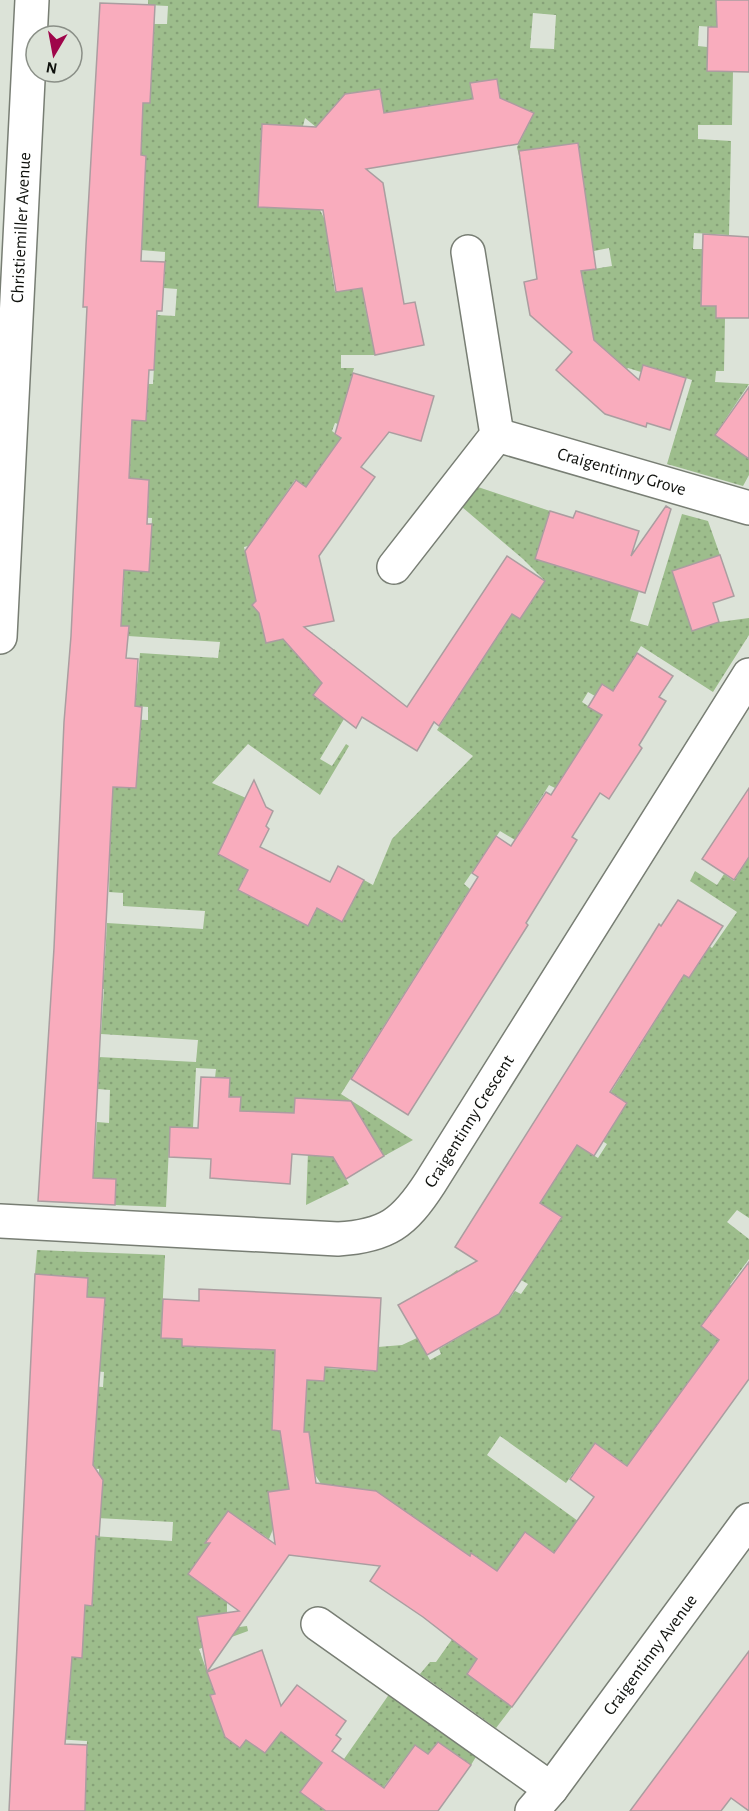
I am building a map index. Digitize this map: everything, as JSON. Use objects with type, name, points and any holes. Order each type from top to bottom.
[{"type":"street","name":"Christiemiller Avenue","points":[[0,637],[8,329],[32,0]]},
{"type":"street","points":[[394,567],[497,435],[468,252]]},
{"type":"street","name":"Craigentinny Grove","points":[[497,435],[749,508]]},
{"type":"street","name":"Craigentinny Crescent","points":[[0,1221],[338,1239],[360,1238],[377,1233],[397,1222],[414,1208],[749,675]]},
{"type":"street","name":"Craigentinny Avenue","points":[[318,1624],[541,1804],[749,1520]]},
{"type":"green space","points":[[148,0],[716,0],[742,29],[699,26],[698,46],[707,47],[707,71],[733,71],[732,125],[698,125],[698,139],[731,141],[729,235],[694,233],[693,249],[703,249],[701,306],[716,306],[716,318],[725,318],[724,371],[716,371],[715,382],[749,384],[715,435],[749,459],[749,475],[743,486],[667,464],[692,380],[644,365],[641,372],[627,369],[578,326],[589,315],[581,271],[612,266],[609,248],[589,252],[578,143],[557,146],[559,160],[521,165],[517,147],[534,113],[505,129],[470,83],[473,99],[384,114],[380,89],[351,93],[316,127],[305,118],[303,126],[262,125],[258,207],[320,210],[347,264],[331,267],[335,292],[375,286],[364,301],[375,355],[341,355],[341,368],[354,368],[338,424],[335,423],[332,431],[341,438],[306,487],[295,480],[271,515],[265,542],[244,547],[266,642],[313,632],[292,649],[313,672],[334,649],[342,657],[313,695],[344,719],[320,759],[332,766],[346,744],[349,746],[320,795],[248,744],[212,783],[246,798],[218,854],[248,870],[238,890],[307,925],[317,908],[342,922],[364,880],[373,885],[392,839],[473,756],[437,730],[512,613],[520,619],[545,581],[462,507],[478,487],[550,511],[535,559],[639,591],[630,621],[648,626],[682,514],[708,521],[720,555],[672,571],[692,631],[719,622],[749,618],[749,635],[713,692],[641,646],[613,691],[603,684],[595,696],[588,692],[582,702],[602,715],[555,788],[549,785],[515,840],[500,831],[464,884],[470,889],[341,1094],[413,1140],[384,1156],[321,1136],[349,1184],[306,1205],[310,1099],[295,1098],[293,1125],[276,1112],[264,1112],[263,1123],[240,1122],[241,1097],[229,1097],[230,1079],[215,1078],[216,1069],[196,1068],[193,1128],[170,1127],[166,1207],[115,1205],[116,1179],[93,1178],[97,1122],[109,1123],[110,1090],[98,1089],[99,1057],[196,1062],[198,1040],[101,1034],[104,989],[75,987],[76,975],[104,976],[107,923],[203,929],[205,911],[123,906],[123,893],[109,892],[110,855],[88,853],[110,840],[113,787],[136,788],[139,754],[114,752],[116,719],[148,720],[148,707],[135,706],[140,653],[218,658],[220,642],[128,636],[128,626],[121,626],[124,584],[101,582],[123,570],[149,572],[152,518],[107,516],[148,506],[149,480],[129,478],[131,420],[145,421],[148,384],[153,384],[155,349],[138,314],[175,316],[177,289],[164,288],[165,252],[141,250],[146,156],[139,155],[143,103],[150,103],[154,24],[167,24],[168,6],[148,5]],"holes":[[[533,13],[556,15],[554,49],[530,48]]]},
{"type":"green space","points":[[749,857],[749,1218],[737,1210],[727,1222],[749,1239],[749,1259],[730,1285],[747,1297],[701,1326],[719,1340],[635,1455],[643,1477],[595,1443],[566,1483],[500,1436],[487,1455],[578,1521],[554,1553],[525,1532],[515,1546],[496,1633],[467,1673],[512,1707],[496,1728],[420,1674],[430,1662],[436,1662],[470,1614],[471,1554],[455,1577],[321,1484],[287,1431],[307,1380],[324,1381],[325,1368],[377,1371],[378,1347],[402,1345],[417,1338],[430,1360],[441,1354],[439,1349],[478,1326],[449,1276],[457,1270],[502,1310],[515,1291],[521,1294],[528,1284],[521,1280],[562,1217],[540,1203],[577,1145],[598,1158],[607,1144],[570,1120],[611,1092],[684,975],[689,977],[672,922],[712,948],[737,912],[690,881],[695,871],[717,885],[724,874],[734,881]]},
{"type":"green space","points":[[37,1250],[165,1255],[161,1338],[182,1339],[182,1346],[277,1350],[272,1430],[281,1431],[289,1489],[269,1539],[228,1511],[218,1525],[239,1541],[227,1601],[227,1613],[200,1632],[247,1626],[248,1631],[199,1649],[215,1694],[210,1695],[217,1715],[265,1753],[281,1732],[322,1762],[301,1791],[366,1811],[84,1811],[87,1741],[39,1738],[41,1656],[82,1658],[83,1645],[71,1645],[73,1605],[92,1605],[95,1555],[76,1535],[172,1541],[173,1522],[97,1518],[98,1498],[102,1492],[103,1480],[99,1469],[55,1467],[94,1453],[96,1432],[80,1431],[57,1384],[103,1387],[104,1372],[83,1370],[85,1333],[103,1334],[105,1298],[87,1297],[88,1278],[35,1274]]},
{"type":"green space","points":[[390,1693],[477,1755],[471,1765],[429,1755],[415,1745],[383,1788],[344,1759]]},
{"type":"building","points":[[716,0],[749,0],[749,72],[707,71],[708,27],[717,27]]},
{"type":"building","points":[[100,3],[155,5],[150,103],[143,103],[141,155],[146,156],[141,261],[165,262],[162,311],[157,311],[154,370],[149,370],[146,421],[132,420],[129,478],[149,480],[147,524],[152,524],[149,572],[124,570],[121,626],[129,626],[126,658],[138,659],[135,706],[142,707],[136,788],[113,787],[93,1178],[116,1179],[115,1205],[38,1201],[54,948],[64,722],[71,636],[87,307],[83,307]]},
{"type":"building","points":[[497,79],[500,98],[534,113],[518,144],[366,169],[383,183],[404,304],[415,302],[424,345],[375,355],[362,288],[336,292],[323,210],[258,207],[262,124],[316,127],[345,94],[380,89],[384,113],[473,99],[470,83]]},
{"type":"building","points":[[578,143],[596,269],[581,271],[594,340],[639,380],[643,365],[686,378],[670,430],[647,423],[646,427],[605,414],[556,370],[572,352],[530,315],[524,282],[537,279],[519,151]]},
{"type":"building","points":[[703,234],[749,237],[749,318],[716,318],[716,306],[701,306]]},
{"type":"building","points":[[353,373],[434,396],[421,441],[389,432],[361,467],[375,477],[319,556],[334,621],[304,627],[407,707],[507,556],[545,581],[520,619],[512,614],[439,726],[434,722],[417,751],[362,717],[356,728],[313,695],[322,683],[283,639],[266,643],[259,613],[252,605],[256,601],[245,551],[296,480],[306,487],[341,438],[335,434]]},
{"type":"building","points":[[749,387],[749,459],[715,435]]},
{"type":"building","points":[[666,506],[671,509],[645,593],[535,559],[550,511],[573,518],[576,511],[639,531],[631,556]]},
{"type":"building","points":[[720,555],[734,596],[713,603],[719,622],[692,631],[672,571]]},
{"type":"building","points":[[637,653],[673,676],[659,697],[666,701],[639,745],[642,748],[609,799],[600,793],[572,837],[577,840],[526,923],[528,925],[408,1115],[351,1079],[478,877],[472,873],[496,836],[511,846],[546,792],[551,795],[602,715],[588,707],[602,684],[613,691]]},
{"type":"building","points":[[254,780],[266,807],[273,811],[266,826],[269,829],[260,847],[330,882],[338,866],[364,880],[342,922],[317,908],[308,926],[238,890],[248,870],[218,854]]},
{"type":"building","points":[[749,788],[749,857],[734,880],[702,859]]},
{"type":"building","points":[[678,900],[723,926],[689,978],[684,975],[610,1092],[627,1103],[594,1156],[577,1145],[540,1203],[562,1217],[499,1314],[427,1355],[398,1305],[477,1261],[455,1247],[659,924],[661,926]]},
{"type":"building","points":[[201,1077],[230,1078],[229,1097],[241,1097],[240,1111],[294,1113],[295,1098],[351,1101],[384,1156],[346,1179],[333,1157],[292,1154],[290,1184],[210,1178],[211,1159],[169,1157],[170,1127],[198,1128]]},
{"type":"building","points":[[749,1262],[749,1379],[512,1707],[467,1674],[477,1659],[423,1617],[370,1581],[380,1566],[289,1555],[207,1672],[197,1617],[239,1611],[188,1574],[210,1543],[205,1543],[228,1511],[275,1544],[268,1492],[289,1489],[280,1431],[272,1430],[275,1350],[182,1346],[182,1339],[161,1338],[163,1299],[199,1301],[199,1289],[381,1298],[377,1371],[325,1367],[324,1381],[307,1380],[304,1432],[309,1432],[316,1483],[376,1491],[470,1556],[471,1553],[497,1571],[525,1532],[554,1553],[594,1497],[570,1479],[595,1443],[627,1466],[719,1340],[701,1326]]},
{"type":"building","points":[[35,1274],[88,1278],[87,1297],[105,1298],[93,1465],[103,1480],[99,1537],[96,1536],[92,1606],[85,1605],[82,1658],[72,1657],[65,1744],[87,1745],[85,1811],[9,1811]]},
{"type":"building","points":[[262,1650],[281,1706],[297,1685],[346,1721],[336,1735],[341,1739],[332,1751],[384,1788],[415,1745],[428,1754],[438,1742],[471,1765],[438,1811],[326,1811],[300,1792],[322,1763],[281,1732],[265,1753],[246,1740],[240,1748],[225,1737],[210,1695],[215,1694],[207,1672]]},
{"type":"building","points":[[749,1651],[749,1811],[731,1798],[721,1811],[630,1811]]}]
